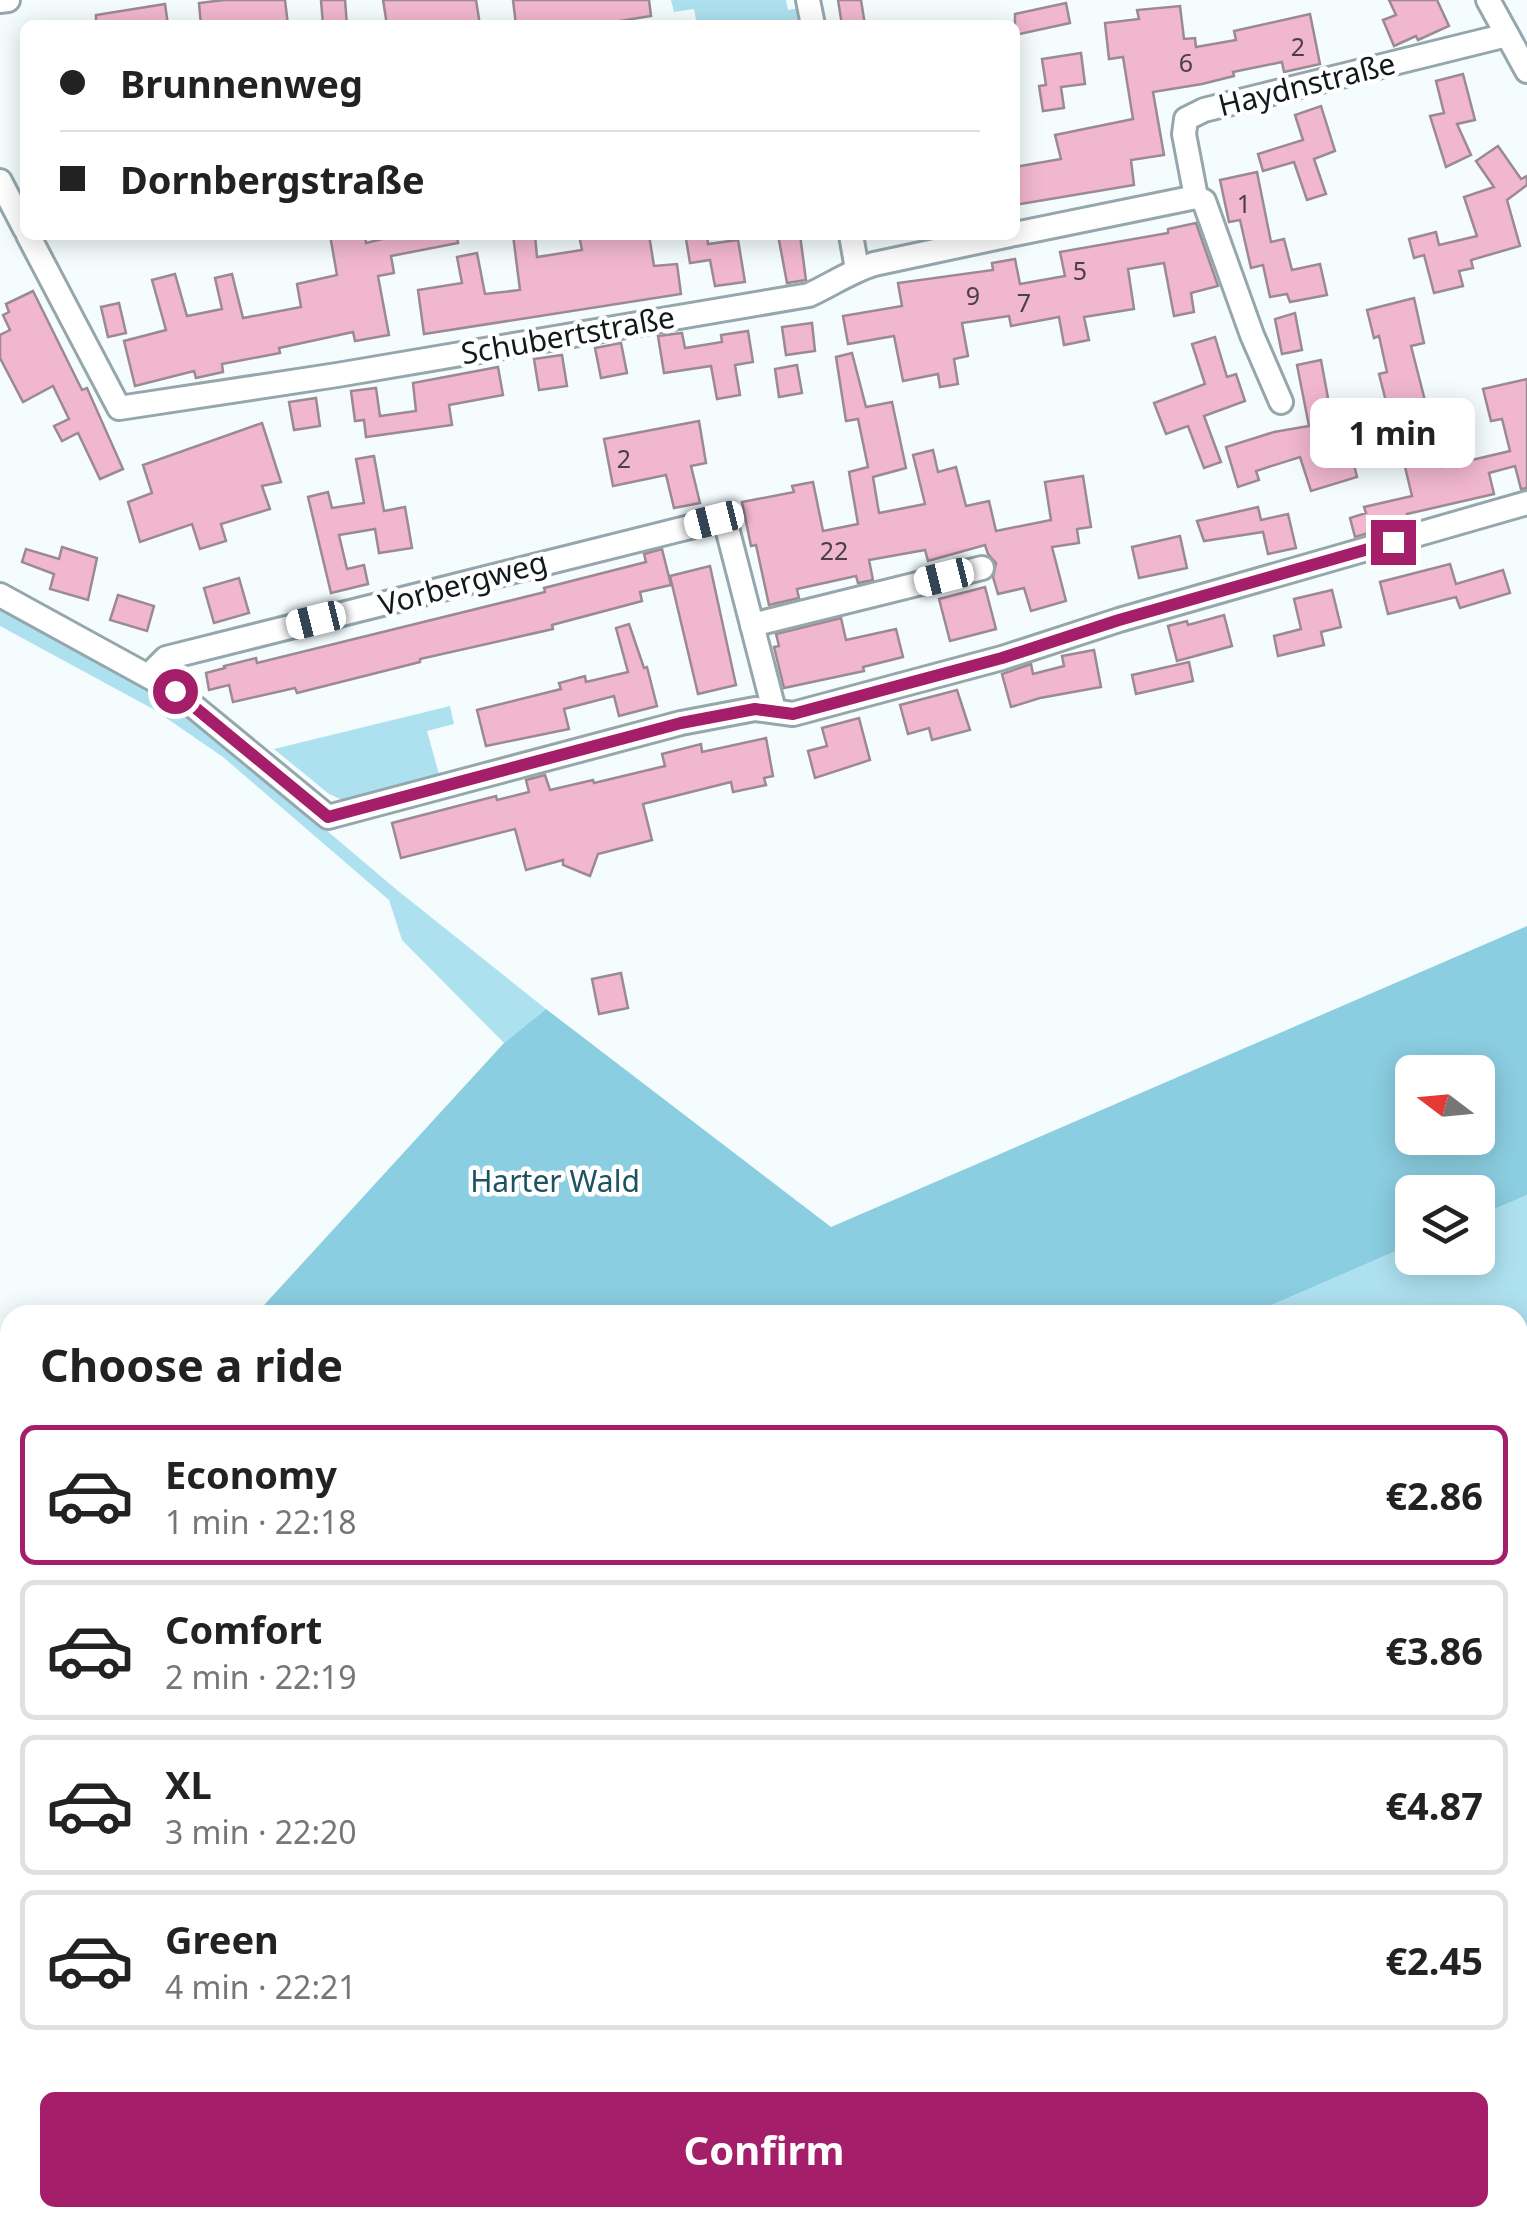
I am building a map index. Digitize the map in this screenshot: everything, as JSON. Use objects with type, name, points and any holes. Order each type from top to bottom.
[{"type":"street","points":[[0,1],[8,0]]},
{"type":"street","points":[[1488,0],[1527,71]]},
{"type":"street","name":"Haydnstraße","points":[[1196,197],[1184,134],[1186,119],[1204,110],[1507,35]]},
{"type":"street","points":[[0,181],[20,219]]},
{"type":"street","points":[[1196,197],[1204,201],[1252,335],[1281,402]]},
{"type":"street","name":"Schubertstraße","points":[[1020,232],[1196,197]]},
{"type":"street","name":"Schubertstraße","points":[[31,240],[119,408],[809,295],[858,269],[986,240]]},
{"type":"street","points":[[852,240],[858,269]]},
{"type":"street","points":[[0,595],[175,691],[328,817],[681,723],[755,709],[793,714],[983,663],[1527,503]]},
{"type":"street","name":"Vorbergweg","points":[[149,675],[166,658],[714,520],[726,524],[752,625]]},
{"type":"street","points":[[774,710],[752,625],[982,568]]},
{"type":"shaded area","points":[[671,0],[786,0],[788,10],[799,8],[801,20],[696,20],[694,9],[674,12]]},
{"type":"shaded area","points":[[0,611],[126,673],[189,714],[397,890],[546,1009],[504,1043],[402,940],[389,900],[223,757],[153,709],[0,626]]},
{"type":"shaded area","points":[[450,706],[454,724],[427,731],[439,774],[342,800],[274,749]]},
{"type":"shaded area","points":[[1527,1195],[1527,1305],[1272,1305],[1395,1251],[1395,1275],[1495,1275],[1495,1209]]},
{"type":"green space","name":"Harter Wald","points":[[1527,926],[1527,1195],[1495,1209],[1495,1175],[1395,1175],[1395,1251],[1272,1305],[264,1305],[504,1043],[546,1009],[831,1227]]},
{"type":"building","points":[[285,0],[287,20],[201,20],[199,3]]},
{"type":"building","points":[[321,0],[345,0],[347,20],[323,20]]},
{"type":"building","points":[[383,0],[476,0],[479,20],[386,20]]},
{"type":"building","points":[[513,0],[649,0],[651,16],[626,20],[515,20]]},
{"type":"building","points":[[838,0],[861,0],[864,20],[841,20]]},
{"type":"building","points":[[1389,0],[1437,0],[1449,26],[1394,46],[1383,20],[1396,15]]},
{"type":"building","points":[[1066,3],[1070,23],[1020,34],[1020,20],[1015,20],[1015,14]]},
{"type":"building","points":[[165,4],[167,20],[96,20],[96,15]]},
{"type":"building","points":[[1180,6],[1184,39],[1195,38],[1196,47],[1236,40],[1234,31],[1310,14],[1320,64],[1284,72],[1282,62],[1233,72],[1234,76],[1202,84],[1153,92],[1164,155],[1131,160],[1134,185],[1020,204],[1020,166],[1061,159],[1055,135],[1133,119],[1123,57],[1109,59],[1105,23],[1139,19],[1137,10]]},
{"type":"building","points":[[1081,53],[1085,84],[1061,87],[1064,108],[1043,111],[1039,86],[1046,85],[1042,59]]},
{"type":"building","points":[[1463,74],[1475,120],[1457,124],[1471,155],[1446,167],[1430,116],[1444,113],[1436,81]]},
{"type":"building","points":[[1321,106],[1335,151],[1314,159],[1326,194],[1307,200],[1294,162],[1263,171],[1258,154],[1303,140],[1295,115]]},
{"type":"building","points":[[1498,146],[1521,179],[1527,176],[1527,185],[1507,200],[1520,246],[1471,260],[1473,268],[1459,271],[1463,286],[1434,293],[1424,255],[1414,258],[1409,239],[1436,232],[1439,245],[1477,236],[1464,197],[1494,187],[1476,161]]},
{"type":"building","points":[[1257,172],[1271,242],[1284,239],[1292,270],[1320,264],[1327,295],[1290,302],[1287,294],[1270,297],[1263,265],[1251,268],[1240,220],[1229,222],[1220,180]]},
{"type":"building","points":[[1196,223],[1218,286],[1191,293],[1194,312],[1174,316],[1164,263],[1128,269],[1134,309],[1084,317],[1089,340],[1064,345],[1059,317],[1011,326],[1009,316],[962,323],[968,356],[954,359],[958,384],[940,387],[938,374],[903,381],[894,336],[848,344],[843,316],[902,306],[898,283],[993,270],[992,263],[1015,259],[1020,284],[1065,276],[1060,252],[1168,233],[1168,229]]},
{"type":"building","points":[[331,240],[458,240],[458,243],[391,256],[394,273],[378,276],[389,335],[355,341],[353,332],[279,348],[280,353],[222,364],[223,372],[196,378],[194,371],[135,386],[124,341],[166,330],[152,280],[175,274],[187,316],[222,309],[215,278],[232,274],[243,318],[301,307],[297,284],[337,275]]},
{"type":"building","points":[[514,240],[535,240],[537,257],[582,250],[580,240],[650,240],[654,266],[677,264],[681,294],[424,334],[418,290],[462,283],[457,257],[477,253],[485,294],[520,290]]},
{"type":"building","points":[[686,240],[708,240],[708,244],[738,240],[745,282],[715,286],[710,260],[690,263]]},
{"type":"building","points":[[779,240],[801,240],[806,280],[787,283]]},
{"type":"building","points":[[33,291],[82,390],[87,388],[123,469],[100,479],[78,433],[62,441],[54,426],[69,419],[53,386],[23,402],[0,358],[0,335],[10,330],[3,315],[9,312],[6,304]]},
{"type":"building","points":[[1414,298],[1424,343],[1411,346],[1442,467],[1510,451],[1502,419],[1491,421],[1483,389],[1527,379],[1527,488],[1521,489],[1515,466],[1489,473],[1494,494],[1407,514],[1409,521],[1355,537],[1350,518],[1366,513],[1364,507],[1412,496],[1399,442],[1388,445],[1383,423],[1391,421],[1379,374],[1387,372],[1379,336],[1374,338],[1367,310]]},
{"type":"building","points":[[119,303],[126,333],[108,337],[101,307]]},
{"type":"building","points":[[1295,313],[1302,350],[1282,354],[1275,319]]},
{"type":"building","points":[[812,323],[815,351],[786,355],[782,327]]},
{"type":"building","points":[[748,331],[753,362],[735,365],[740,395],[717,399],[711,366],[664,373],[658,336],[682,333],[685,348],[722,342],[721,335]]},
{"type":"building","points":[[1215,337],[1227,377],[1236,374],[1245,401],[1204,416],[1221,462],[1204,468],[1188,426],[1166,434],[1154,403],[1205,384],[1192,344]]},
{"type":"building","points":[[621,343],[627,373],[601,378],[595,348]]},
{"type":"building","points":[[852,353],[866,407],[892,402],[906,468],[873,477],[879,513],[925,504],[913,455],[933,450],[938,472],[956,467],[966,506],[989,501],[996,531],[1051,520],[1045,482],[1083,476],[1091,527],[1077,529],[1079,543],[1052,547],[1066,601],[1031,611],[1024,588],[998,594],[993,577],[996,563],[985,545],[928,561],[925,550],[869,560],[873,580],[858,583],[856,576],[797,589],[799,598],[769,605],[742,502],[794,492],[792,486],[813,482],[823,531],[858,524],[849,472],[868,467],[858,419],[846,421],[836,357]]},
{"type":"building","points":[[562,355],[567,386],[539,390],[534,359]]},
{"type":"building","points":[[1321,360],[1332,420],[1336,420],[1347,463],[1353,461],[1357,477],[1311,491],[1300,457],[1256,471],[1259,480],[1238,487],[1226,447],[1309,426],[1297,365]]},
{"type":"building","points":[[797,365],[802,393],[779,397],[775,369]]},
{"type":"building","points":[[498,367],[503,395],[449,405],[452,425],[366,437],[364,420],[355,421],[351,391],[376,388],[380,416],[416,411],[413,383]]},
{"type":"building","points":[[316,398],[320,426],[294,430],[289,402]]},
{"type":"building","points":[[699,421],[706,463],[691,466],[700,503],[674,508],[666,475],[613,486],[604,439]]},
{"type":"building","points":[[262,423],[281,482],[262,486],[270,509],[221,524],[226,541],[200,549],[192,524],[140,542],[128,502],[152,493],[143,465]]},
{"type":"building","points":[[374,456],[384,511],[405,507],[412,548],[379,553],[375,529],[339,535],[347,569],[364,565],[368,584],[331,593],[308,497],[328,492],[332,508],[364,503],[356,459]]},
{"type":"building","points":[[1258,507],[1261,520],[1288,514],[1296,548],[1268,554],[1263,532],[1204,541],[1197,521]]},
{"type":"building","points":[[1180,536],[1187,568],[1139,578],[1132,547]]},
{"type":"building","points":[[62,547],[97,558],[88,600],[50,589],[54,574],[22,562],[26,549],[59,559]]},
{"type":"building","points":[[662,549],[671,585],[640,592],[642,601],[552,625],[553,629],[420,659],[297,693],[295,688],[233,702],[229,685],[209,690],[206,673],[224,666],[256,658],[257,663],[545,592],[544,588],[646,562],[644,554]]},
{"type":"building","points":[[1450,564],[1456,584],[1503,570],[1510,593],[1460,608],[1456,597],[1388,614],[1380,582]]},
{"type":"building","points":[[710,566],[736,685],[698,694],[670,576]]},
{"type":"building","points":[[239,578],[249,613],[214,623],[204,588]]},
{"type":"building","points":[[985,587],[996,629],[950,641],[939,599]]},
{"type":"building","points":[[1332,590],[1341,627],[1321,632],[1324,645],[1278,656],[1274,636],[1301,629],[1294,599]]},
{"type":"building","points":[[118,595],[154,606],[147,631],[110,620]]},
{"type":"building","points":[[1224,615],[1232,646],[1177,661],[1168,626]]},
{"type":"building","points":[[841,618],[846,640],[896,629],[903,657],[863,667],[864,671],[784,688],[774,647],[779,646],[776,634]]},
{"type":"building","points":[[629,624],[644,668],[647,667],[657,706],[619,716],[614,696],[564,709],[569,729],[486,746],[477,710],[561,689],[559,683],[585,676],[586,682],[628,672],[616,628]]},
{"type":"building","points":[[1094,650],[1101,687],[1011,707],[1002,674],[1031,664],[1033,674],[1064,666],[1062,656]]},
{"type":"building","points":[[1189,662],[1193,681],[1136,694],[1132,675]]},
{"type":"building","points":[[957,690],[970,730],[932,740],[929,728],[908,734],[900,705]]},
{"type":"building","points":[[859,718],[870,760],[815,778],[808,751],[827,746],[822,728]]},
{"type":"building","points":[[766,738],[773,776],[764,778],[766,785],[733,792],[731,782],[643,804],[652,840],[598,854],[590,876],[563,865],[563,860],[526,870],[515,829],[401,858],[392,823],[496,796],[497,800],[529,792],[526,780],[545,775],[550,790],[593,780],[594,783],[665,766],[662,754],[701,744],[702,752]]},
{"type":"building","points":[[621,973],[628,1008],[599,1014],[592,979]]},
{"type":"route","points":[[175,691],[328,817],[681,723],[755,709],[793,714],[1002,658],[1119,620],[1393,542]]}]
